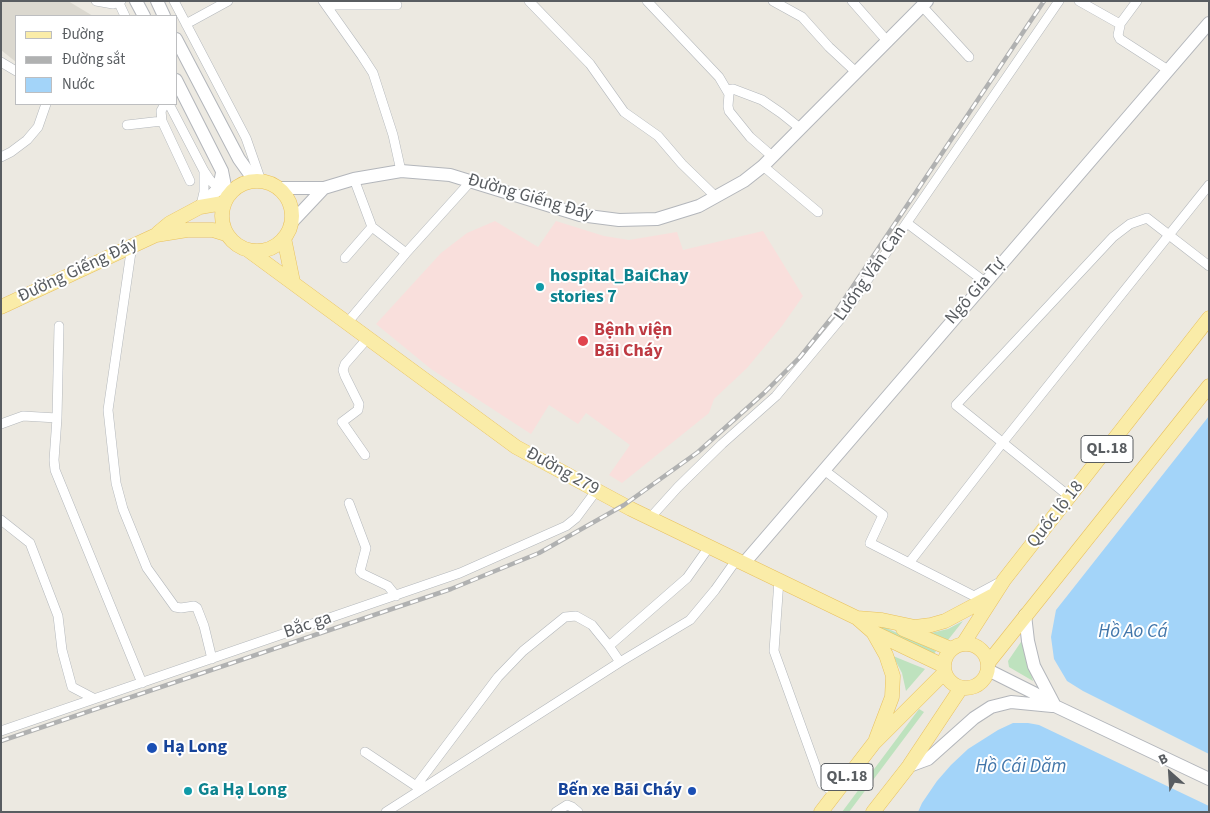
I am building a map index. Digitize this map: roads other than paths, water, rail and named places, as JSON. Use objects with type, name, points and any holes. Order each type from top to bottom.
[{"type":"main road","points":[[136,1],[143,15]]},
{"type":"main road","points":[[157,1],[164,15]]},
{"type":"main road","name":"Đường Giếng Đáy","points":[[278,188],[324,188],[354,179],[401,171],[450,175],[580,215],[619,220],[657,219],[699,206],[744,181],[763,166],[924,4]]},
{"type":"main road","name":"Ngô Gia Tự","points":[[741,561],[824,470],[1209,23]]},
{"type":"main road","points":[[178,43],[239,159],[249,173],[278,188],[285,194],[290,203],[292,222]]},
{"type":"main road","points":[[178,84],[222,171],[222,224],[232,242],[248,250],[258,251],[268,250],[277,245],[284,238],[292,222],[324,188]]},
{"type":"main road","points":[[223,196],[242,183],[261,180]]},
{"type":"main road","name":"Đường Giếng Đáy","points":[[156,235],[170,224],[223,196]]},
{"type":"main road","name":"Đường Giếng Đáy","points":[[1,307],[156,235],[188,230],[213,230],[226,234]]},
{"type":"main road","points":[[284,238],[293,282]]},
{"type":"main road","name":"Đường 279","points":[[248,250],[516,447],[596,491],[857,618]]},
{"type":"main road","name":"Quốc lộ 18","points":[[957,647],[1004,580],[1209,318]]},
{"type":"main road","name":"QL.18","points":[[873,812],[909,766],[961,688],[974,686],[1025,615],[1070,563],[1209,386]]},
{"type":"main road","points":[[857,618],[882,620],[915,627],[931,625],[945,622],[995,594]]},
{"type":"main road","points":[[1025,615],[1028,641],[1034,666],[1055,706]]},
{"type":"main road","points":[[857,618],[873,632],[944,669],[951,682],[961,688]]},
{"type":"main road","points":[[882,620],[957,647],[970,644],[982,651],[987,670],[1031,699],[1055,706],[1209,779]]},
{"type":"main road","points":[[873,632],[886,655],[893,676],[892,696],[874,743]]},
{"type":"main road","name":"QL.18","points":[[821,812],[874,743],[944,669],[944,660],[957,647]]},
{"type":"main road","points":[[909,766],[928,759],[974,718],[991,707],[1011,702],[1055,706]]},
{"type":"street","points":[[96,1],[113,4],[119,2],[126,15]]},
{"type":"street","points":[[174,1],[246,138],[261,180]]},
{"type":"street","points":[[186,24],[228,1]]},
{"type":"street","points":[[529,1],[590,64],[624,112],[658,136],[682,164],[716,197]]},
{"type":"street","points":[[647,1],[719,77],[727,90],[730,111],[750,137],[773,157]]},
{"type":"street","points":[[773,1],[802,17],[825,44],[857,72]]},
{"type":"street","points":[[852,1],[888,42]]},
{"type":"street","name":"Lương Văn Can","points":[[650,518],[678,487],[722,444],[776,396],[842,317],[1059,1]]},
{"type":"street","points":[[1079,1],[1120,24]]},
{"type":"street","points":[[1137,1],[1120,24],[1118,35],[1120,39],[1168,70]]},
{"type":"street","points":[[324,3],[398,5]]},
{"type":"street","points":[[324,3],[373,73],[393,135],[401,171]]},
{"type":"street","points":[[924,4],[969,57]]},
{"type":"street","points":[[1,62],[15,70]]},
{"type":"street","points":[[727,90],[733,89],[762,100],[801,129]]},
{"type":"street","points":[[1,157],[19,146],[33,133],[38,127],[46,105]]},
{"type":"street","points":[[164,105],[161,111],[162,121],[190,181]]},
{"type":"street","points":[[170,105],[204,171],[223,196]]},
{"type":"street","points":[[127,125],[162,121]]},
{"type":"street","points":[[763,166],[818,212]]},
{"type":"street","points":[[200,207],[204,192],[204,171]]},
{"type":"street","points":[[354,179],[372,227],[406,253]]},
{"type":"street","points":[[348,323],[406,253],[471,181]]},
{"type":"street","points":[[909,563],[1002,442],[1209,185]]},
{"type":"street","points":[[1070,497],[956,405],[1113,236],[1130,224],[1147,218],[1209,266]]},
{"type":"street","points":[[907,223],[985,282]]},
{"type":"street","points":[[345,258],[372,227]]},
{"type":"street","points":[[132,245],[108,410],[116,483],[123,509],[147,568],[175,606],[181,608],[194,606],[197,608],[204,626],[212,659]]},
{"type":"street","points":[[59,326],[55,470],[142,683]]},
{"type":"street","points":[[365,455],[342,422],[358,410],[360,404],[343,370],[345,364],[368,339]]},
{"type":"street","points":[[1,424],[23,416],[57,418]]},
{"type":"street","points":[[824,470],[883,515],[870,543],[974,596],[1004,580]]},
{"type":"street","name":"Bắc ga","points":[[1,731],[460,573],[566,526],[576,518],[596,491]]},
{"type":"street","points":[[349,503],[366,548],[360,571],[388,586],[396,596]]},
{"type":"street","points":[[1,520],[30,543],[58,616],[62,650],[72,687],[93,698]]},
{"type":"street","points":[[609,646],[687,578],[709,547]]},
{"type":"street","points":[[386,812],[418,788],[690,620],[741,561]]},
{"type":"street","points":[[779,580],[774,651],[822,784],[835,793]]},
{"type":"street","points":[[418,788],[498,677],[523,651],[565,617],[576,616],[592,625],[620,662]]},
{"type":"street","points":[[365,752],[418,788]]},
{"type":"street","points":[[556,812],[566,805],[578,812]]},
{"type":"water","name":"Hồ Ao Cá","points":[[1209,416],[1209,754],[1083,691],[1067,681],[1054,659],[1051,637],[1056,610]]},
{"type":"water","name":"Hồ Cái Dăm","points":[[1013,723],[1039,725],[1209,806],[1209,812],[918,812],[937,781],[968,749]]},
{"type":"railway","points":[[1,741],[451,589],[539,553],[624,505],[698,452],[764,393],[800,357],[833,316],[1044,1]]},
{"type":"place","name":"hospital_BaiChay stories 7","points":[[540,287]]},
{"type":"place","name":"Bệnh viện Bãi Cháy","points":[[583,341]]},
{"type":"place","name":"Hạ Long","points":[[152,748]]},
{"type":"place","name":"Ga Hạ Long","points":[[188,791]]},
{"type":"place","name":"Bến xe Bãi Cháy","points":[[692,791]]}]
